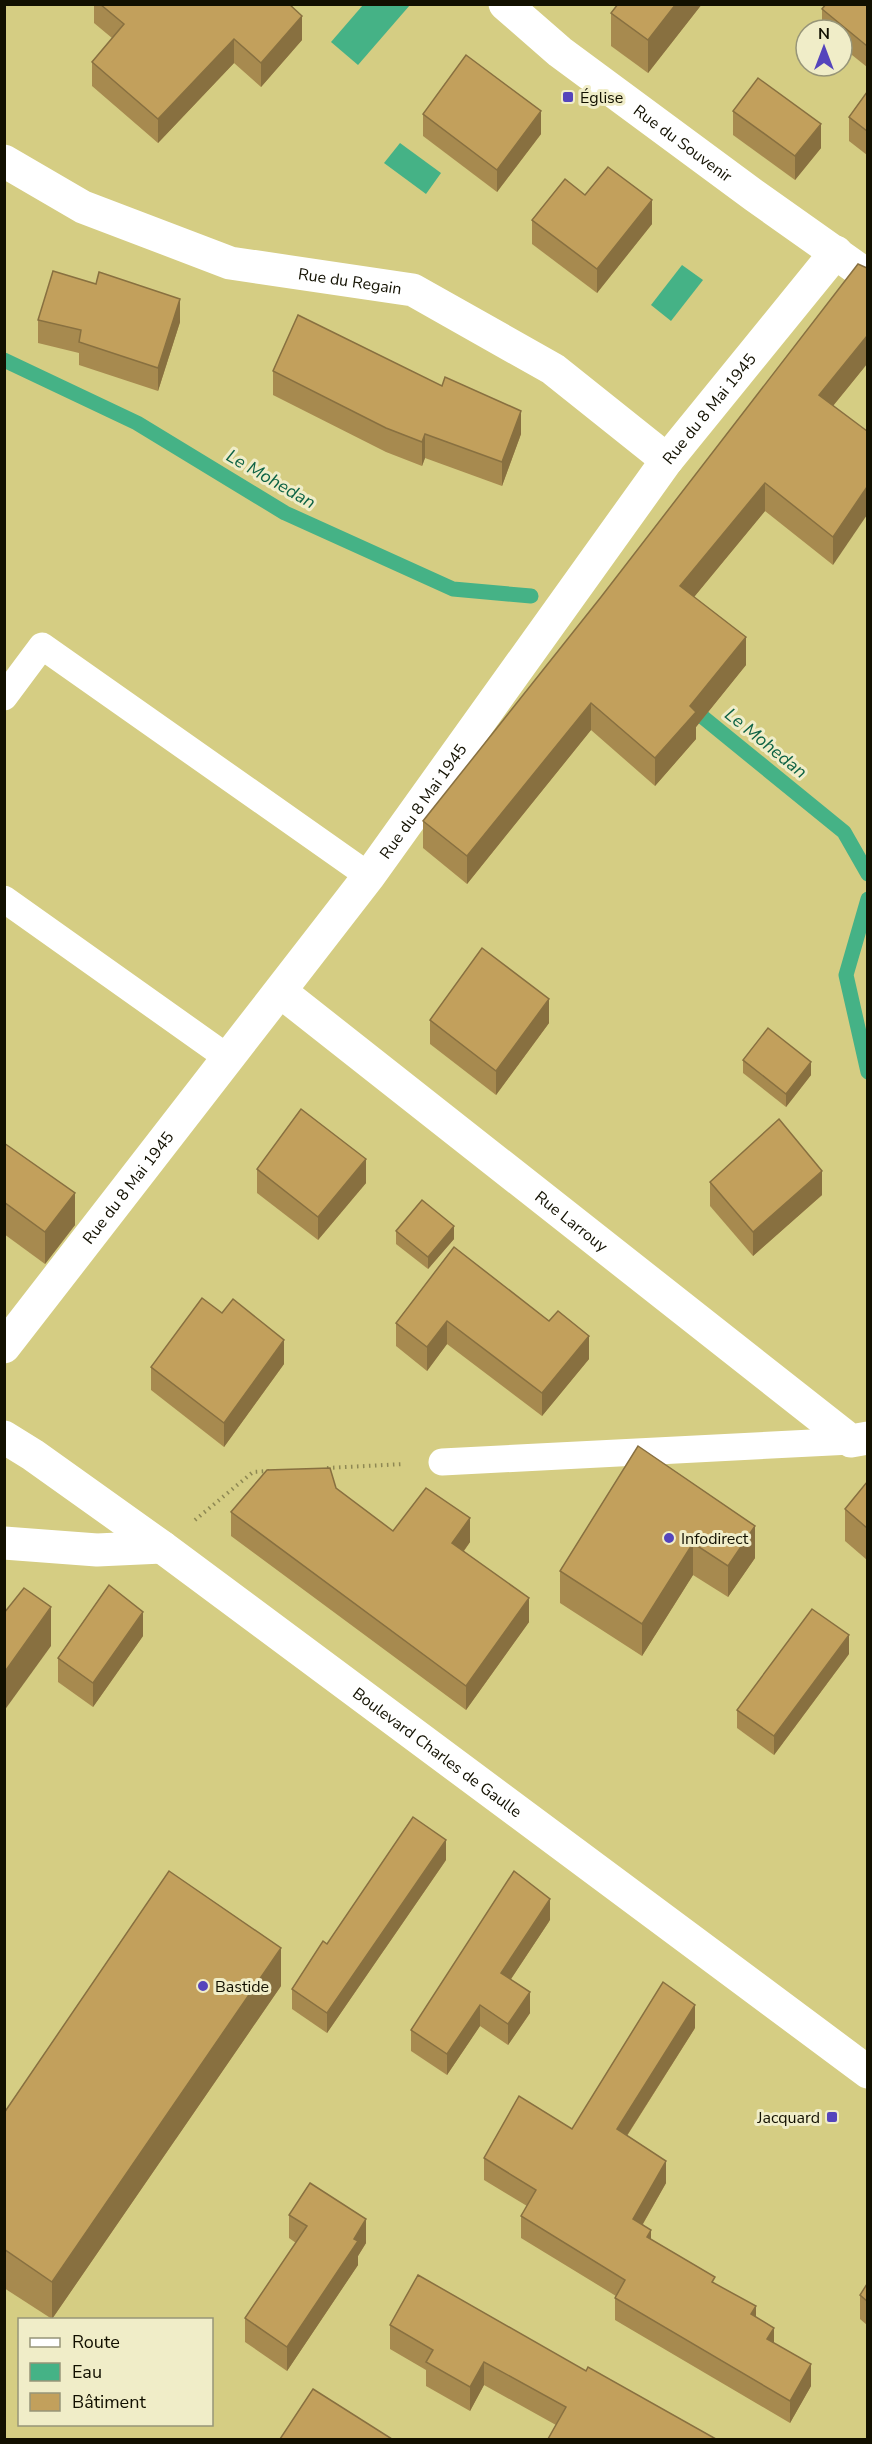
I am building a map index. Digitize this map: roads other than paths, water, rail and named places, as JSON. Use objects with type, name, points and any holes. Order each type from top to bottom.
[{"type":"street","name":"Rue du Souvenir","points":[[505,4],[560,52],[867,276]]},
{"type":"street","name":"Rue du Regain","points":[[4,161],[83,207],[230,263],[413,290],[553,369],[667,460]]},
{"type":"street","name":"Rue du 8 Mai 1945","points":[[4,1347],[369,876],[667,460],[836,252]]},
{"type":"street","name":"Rue Larrouy","points":[[281,992],[859,1439]]},
{"type":"street","name":"Boulevard Charles de Gaulle","points":[[4,1437],[162,1547],[867,2072]]},
{"type":"street","points":[[4,1544],[97,1550],[162,1547]]},
{"type":"lane","points":[[4,697],[42,646],[369,876]]},
{"type":"lane","points":[[4,899],[228,1058]]},
{"type":"lane","points":[[442,1462],[859,1439]]},
{"type":"water","points":[[363,5],[410,5],[358,65],[331,42]]},
{"type":"water","points":[[400,143],[441,173],[426,194],[384,163]]},
{"type":"water","points":[[682,265],[703,280],[671,321],[651,305]]},
{"type":"waterway","name":"Le Mohedan","points":[[4,360],[137,423],[285,513],[453,589],[531,596]]},
{"type":"waterway","name":"Le Mohedan","points":[[688,705],[844,832],[868,874]]},
{"type":"waterway","name":"Le Mohedan","points":[[868,899],[846,975],[868,1072]]},
{"type":"place","name":"Église","points":[[568,97]]},
{"type":"place","name":"Infodirect","points":[[669,1538]]},
{"type":"place","name":"Bastide","points":[[203,1986]]},
{"type":"place","name":"Jacquard","points":[[832,2117]]}]
